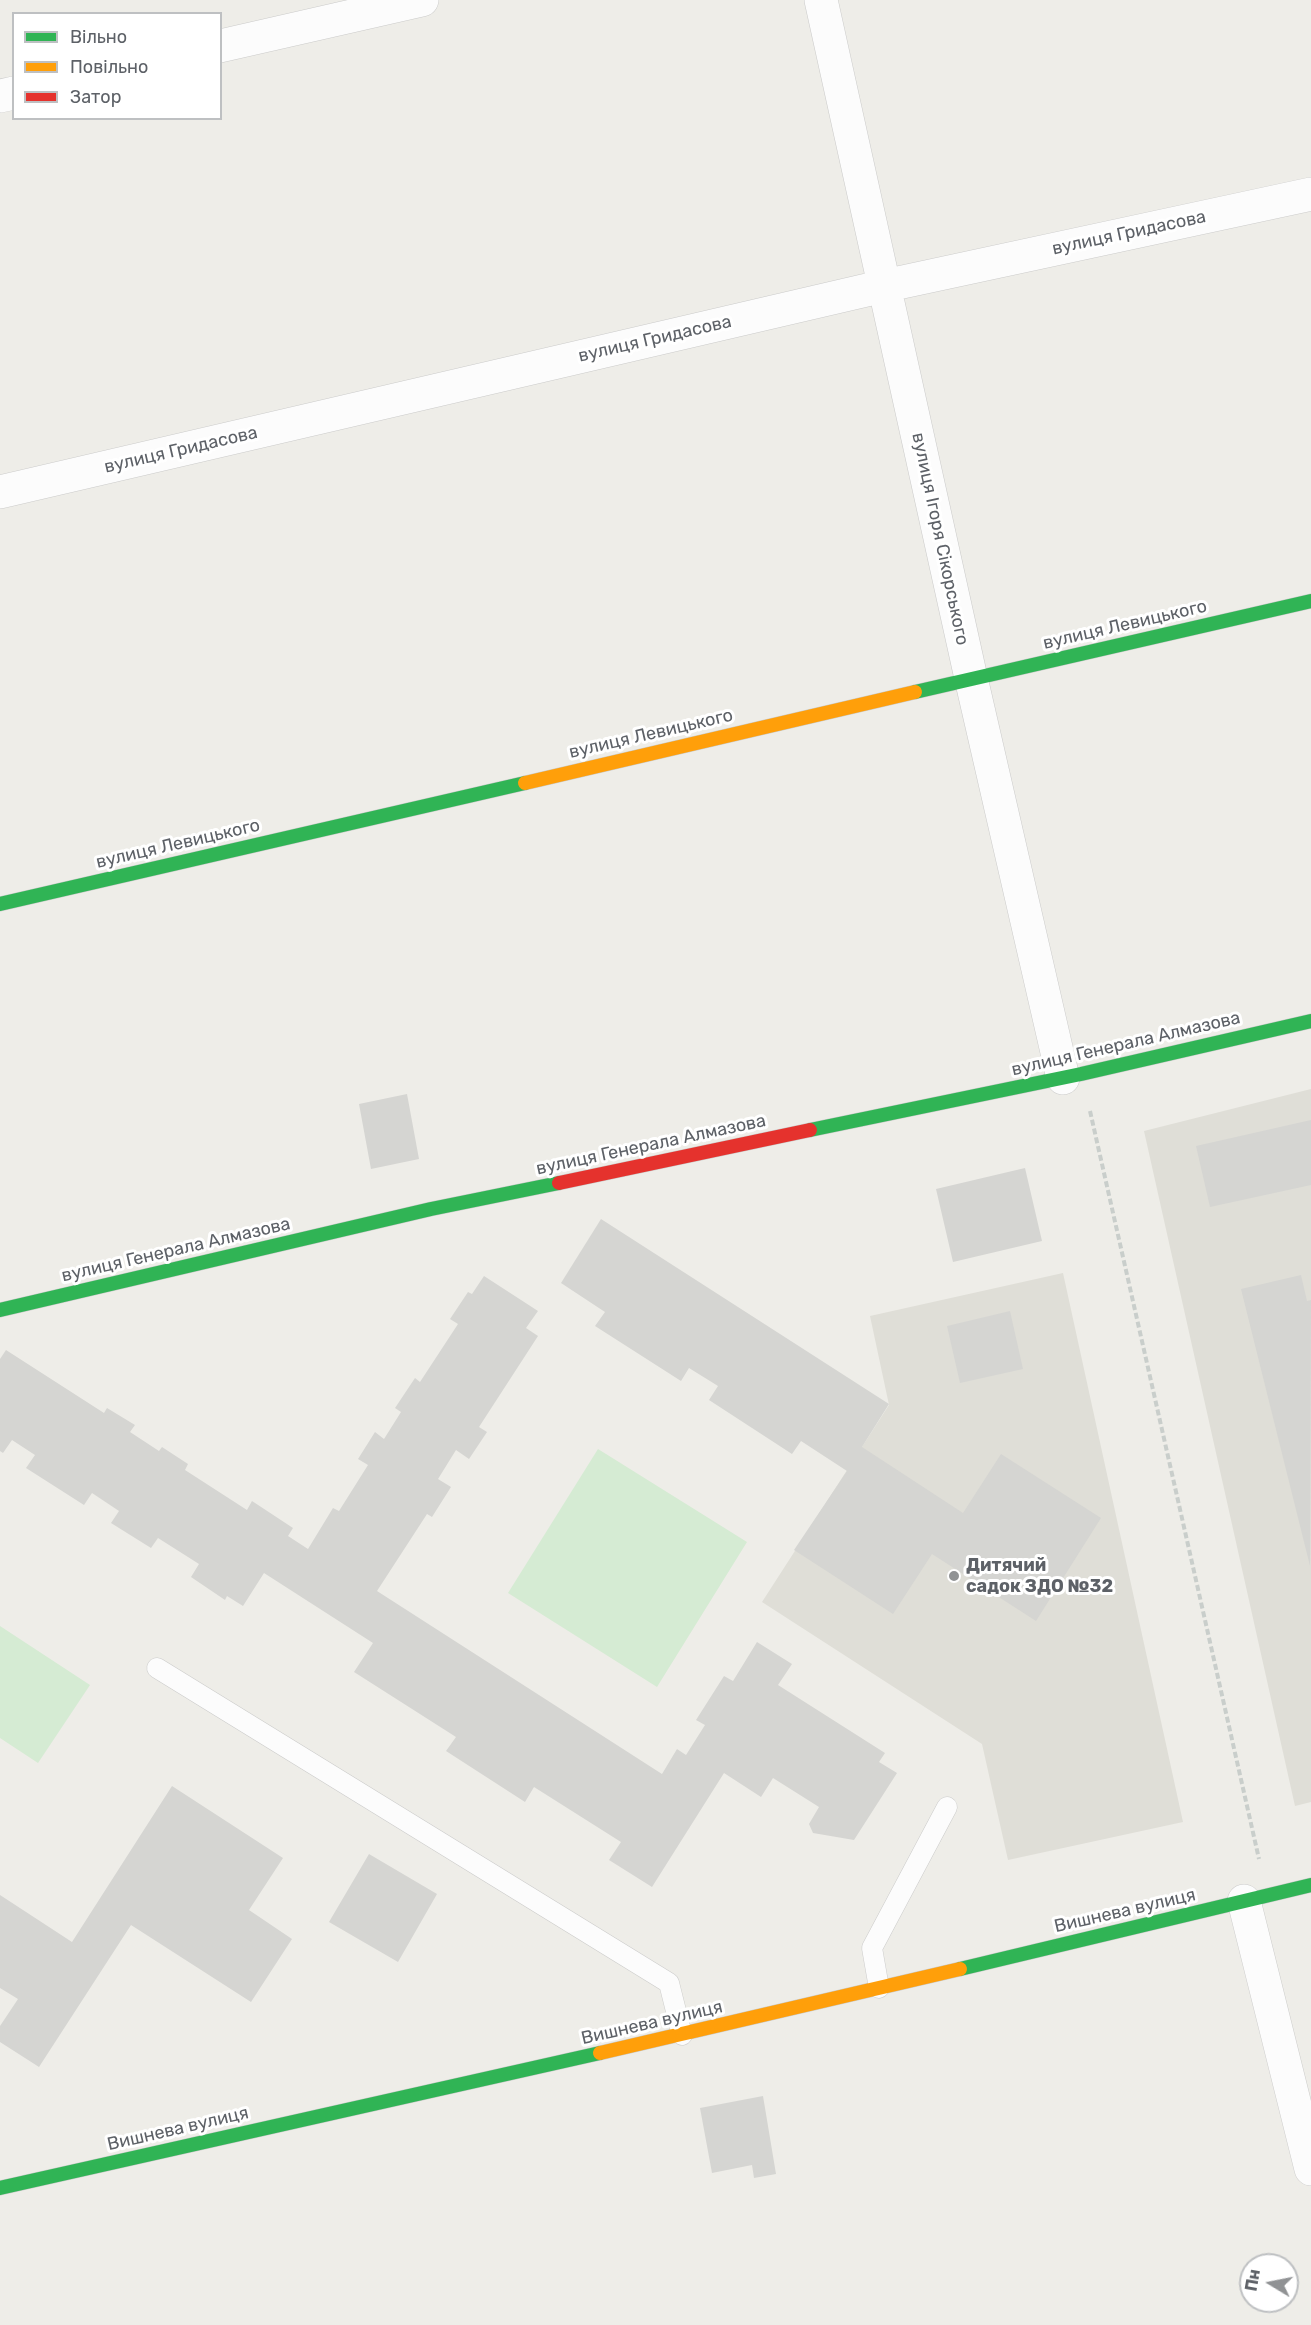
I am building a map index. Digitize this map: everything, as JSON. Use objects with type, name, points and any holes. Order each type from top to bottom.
[{"type":"street","points":[[222,46],[422,0]]},
{"type":"street","name":"вулиця Ігоря Сікорського","points":[[821,0],[971,678],[1072,1076]]},
{"type":"street","name":"вулиця Гридасова","points":[[0,492],[884,286],[1311,194]]},
{"type":"street","name":"вулиця Левицького","points":[[0,904],[1311,601]]},
{"type":"street","name":"вулиця Генерала Алмазова","points":[[0,1310],[431,1209],[1072,1076],[1311,1021]]},
{"type":"street","name":"Вишнева вулиця","points":[[0,2188],[682,2035],[1311,1885]]},
{"type":"street","points":[[1256,1898],[1311,2169]]},
{"type":"lane","points":[[156,1668],[669,1983],[682,2035]]},
{"type":"lane","points":[[879,1988],[872,1948],[947,1807]]},
{"type":"path","points":[[1072,1076],[1256,1898]]},
{"type":"shaded area","points":[[1311,1089],[1311,1802],[1295,1806],[1144,1131]]},
{"type":"shaded area","name":"Дитячий садок ЗДО №32","points":[[1063,1273],[1183,1822],[1008,1860],[982,1744],[762,1602],[889,1405],[870,1316]]},
{"type":"green space","points":[[598,1449],[747,1542],[657,1687],[508,1593]]},
{"type":"green space","points":[[0,1626],[90,1685],[38,1763],[0,1738]]},
{"type":"building","points":[[407,1094],[419,1159],[371,1169],[359,1104]]},
{"type":"building","points":[[1311,1120],[1311,1185],[1210,1207],[1196,1146]]},
{"type":"building","points":[[1025,1168],[1042,1241],[953,1262],[936,1189]]},
{"type":"building","points":[[601,1219],[889,1404],[862,1447],[963,1513],[1001,1454],[1101,1518],[1036,1621],[932,1554],[893,1614],[794,1550],[847,1471],[801,1441],[792,1454],[709,1400],[718,1386],[689,1368],[681,1381],[595,1326],[605,1312],[561,1283]]},
{"type":"building","points":[[1301,1275],[1307,1301],[1311,1300],[1310,1566],[1241,1289]]},
{"type":"building","points":[[484,1276],[538,1311],[526,1328],[538,1336],[479,1427],[487,1432],[469,1459],[456,1450],[438,1479],[451,1487],[432,1517],[427,1514],[377,1591],[662,1774],[677,1749],[686,1755],[705,1725],[696,1720],[724,1676],[733,1681],[757,1642],[792,1664],[778,1685],[885,1753],[879,1762],[897,1773],[854,1840],[813,1833],[809,1824],[819,1807],[773,1778],[761,1797],[724,1773],[652,1887],[609,1860],[621,1842],[534,1787],[525,1802],[446,1751],[456,1737],[354,1672],[373,1643],[264,1573],[243,1606],[227,1596],[225,1600],[191,1577],[199,1564],[158,1538],[151,1548],[111,1523],[119,1511],[92,1493],[84,1505],[26,1468],[35,1455],[12,1440],[3,1453],[0,1451],[0,1359],[6,1350],[104,1413],[107,1408],[135,1425],[130,1432],[159,1451],[162,1447],[188,1464],[185,1470],[247,1510],[252,1501],[293,1528],[288,1536],[308,1549],[333,1508],[339,1511],[368,1465],[358,1459],[375,1432],[384,1439],[401,1412],[395,1408],[415,1378],[420,1382],[458,1324],[450,1319],[468,1292],[472,1294]]},
{"type":"building","points":[[1010,1311],[1023,1369],[960,1383],[947,1326]]},
{"type":"building","points":[[172,1786],[283,1858],[249,1910],[292,1939],[251,2002],[131,1925],[39,2067],[0,2042],[0,2026],[18,1999],[0,1988],[0,1895],[72,1942]]},
{"type":"building","points":[[369,1854],[437,1894],[398,1962],[329,1922]]},
{"type":"building","points":[[763,2096],[776,2174],[754,2178],[752,2165],[712,2173],[700,2108]]},
{"type":"traffic: fast","points":[[915,692],[1311,601]]},
{"type":"traffic: fast","points":[[0,904],[525,783]]},
{"type":"traffic: fast","points":[[810,1130],[1081,1074],[1311,1021]]},
{"type":"traffic: fast","points":[[0,1310],[431,1209],[559,1183]]},
{"type":"traffic: fast","points":[[960,1969],[1311,1885]]},
{"type":"traffic: fast","points":[[0,2188],[600,2053]]},
{"type":"traffic: slow","points":[[525,783],[915,692]]},
{"type":"traffic: slow","points":[[600,2053],[960,1969]]},
{"type":"traffic: jam","points":[[559,1183],[810,1130]]},
{"type":"place","name":"Дитячий садок ЗДО №32","points":[[954,1576]]}]
